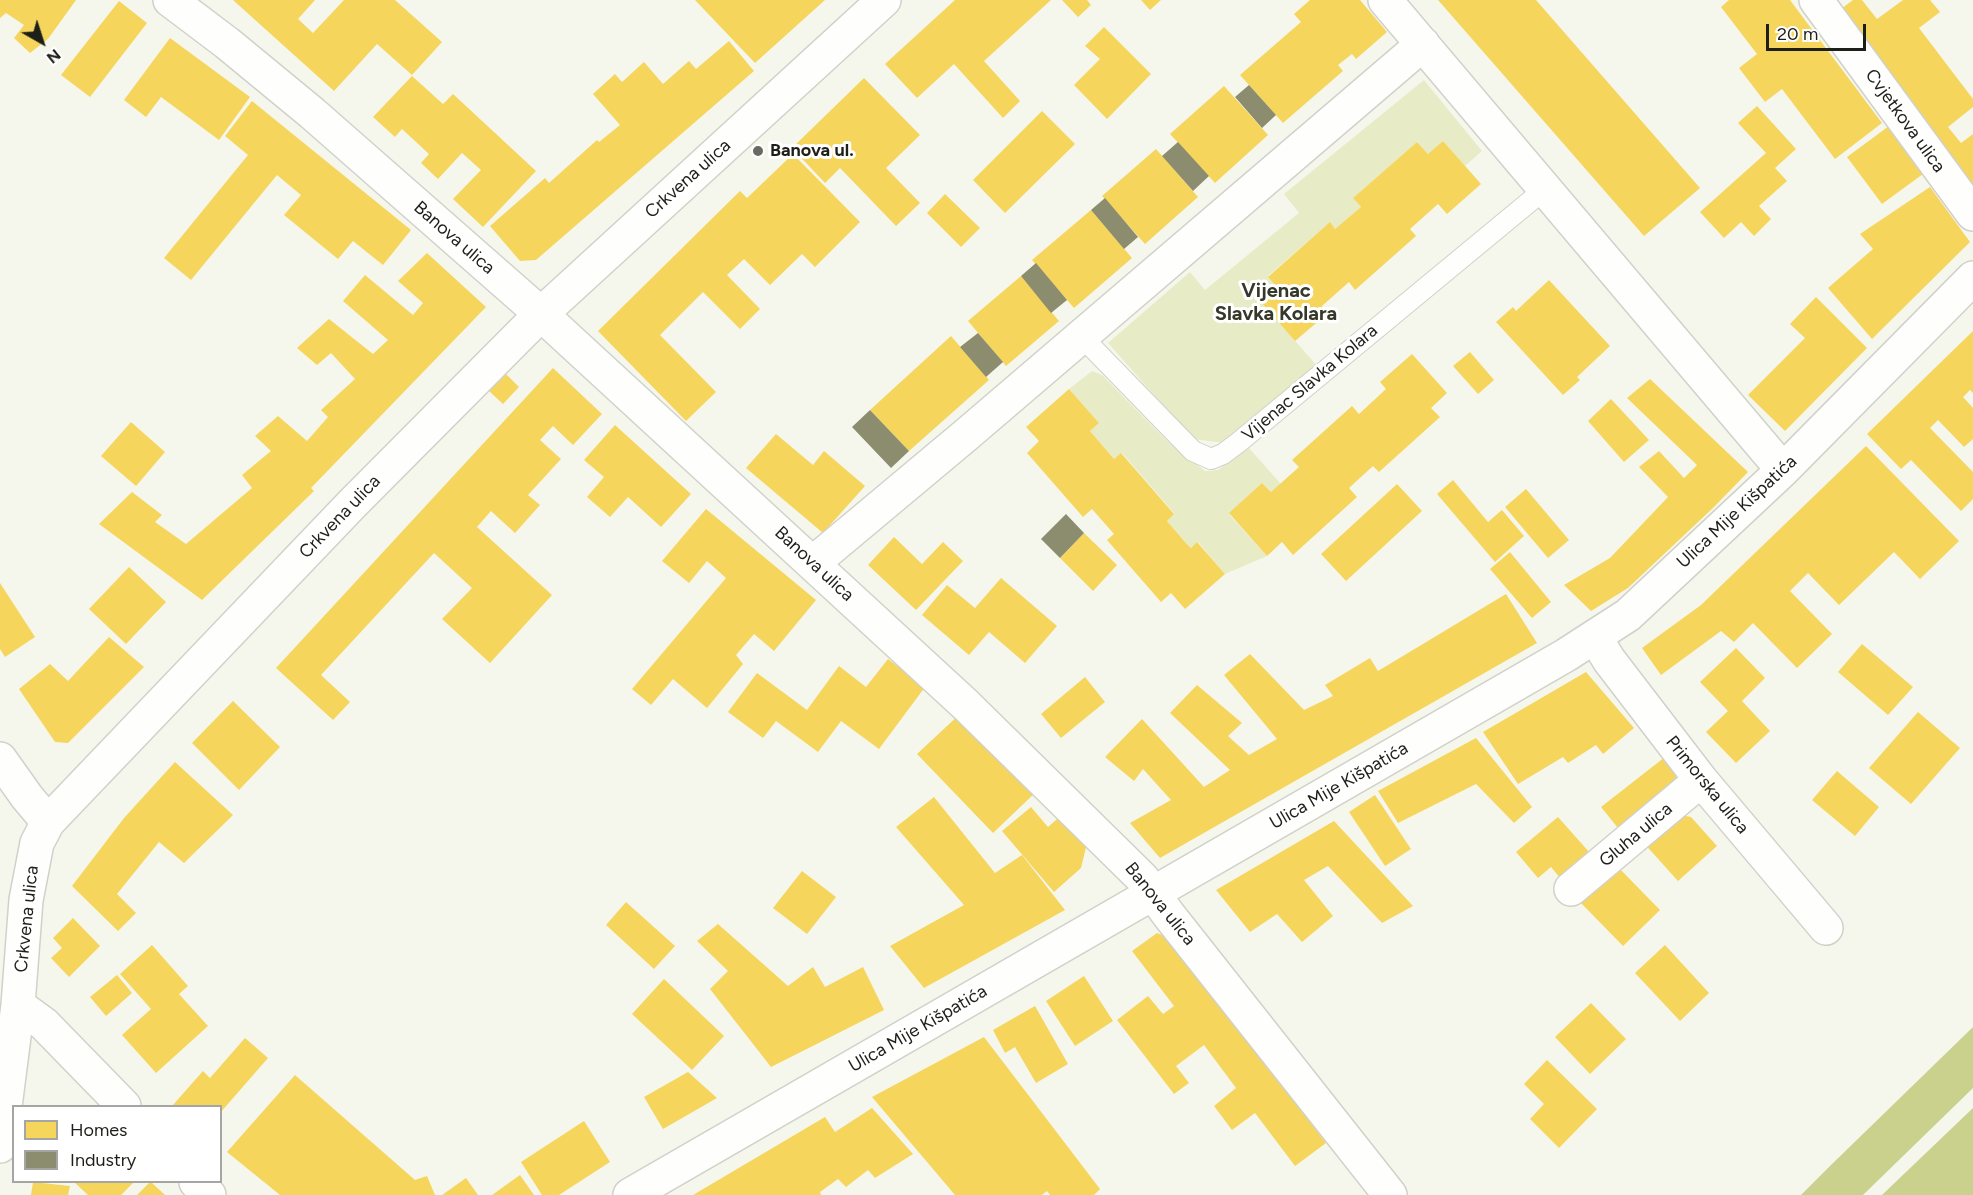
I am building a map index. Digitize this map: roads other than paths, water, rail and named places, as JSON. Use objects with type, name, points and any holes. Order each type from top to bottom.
[{"type":"street","name":"Banova ulica","points":[[170,0],[227,43],[312,113],[541,314],[966,705],[1142,878],[1390,1195]]},
{"type":"street","name":"Crkvena ulica","points":[[0,1146],[18,1005],[26,900],[31,866],[37,843],[48,822],[352,504],[541,314],[884,0]]},
{"type":"street","points":[[1385,0],[1783,470]]},
{"type":"street","name":"Cvjetkova ulica","points":[[1816,0],[1973,214]]},
{"type":"street","points":[[813,563],[1423,44]]},
{"type":"street","name":"Ulica Mije Kišpatića","points":[[630,1195],[1566,655],[1628,615],[1783,470],[1973,278]]},
{"type":"street","name":"Primorska ulica","points":[[1595,637],[1609,660],[1701,780],[1826,928]]},
{"type":"street","points":[[0,759],[48,822]]},
{"type":"street","name":"Gluha ulica","points":[[1571,889],[1701,780]]},
{"type":"street","points":[[18,1005],[44,1024],[122,1105]]},
{"type":"street","points":[[197,1183],[209,1195]]},
{"type":"lane","name":"Vijenac Slavka Kolara","points":[[1081,336],[1193,451],[1211,459],[1223,454],[1239,442],[1545,189]]},
{"type":"place","name":"Banova ul.","points":[[758,151]]},
{"type":"district","name":"Vijenac Slavka Kolara","points":[[1276,302]]}]
